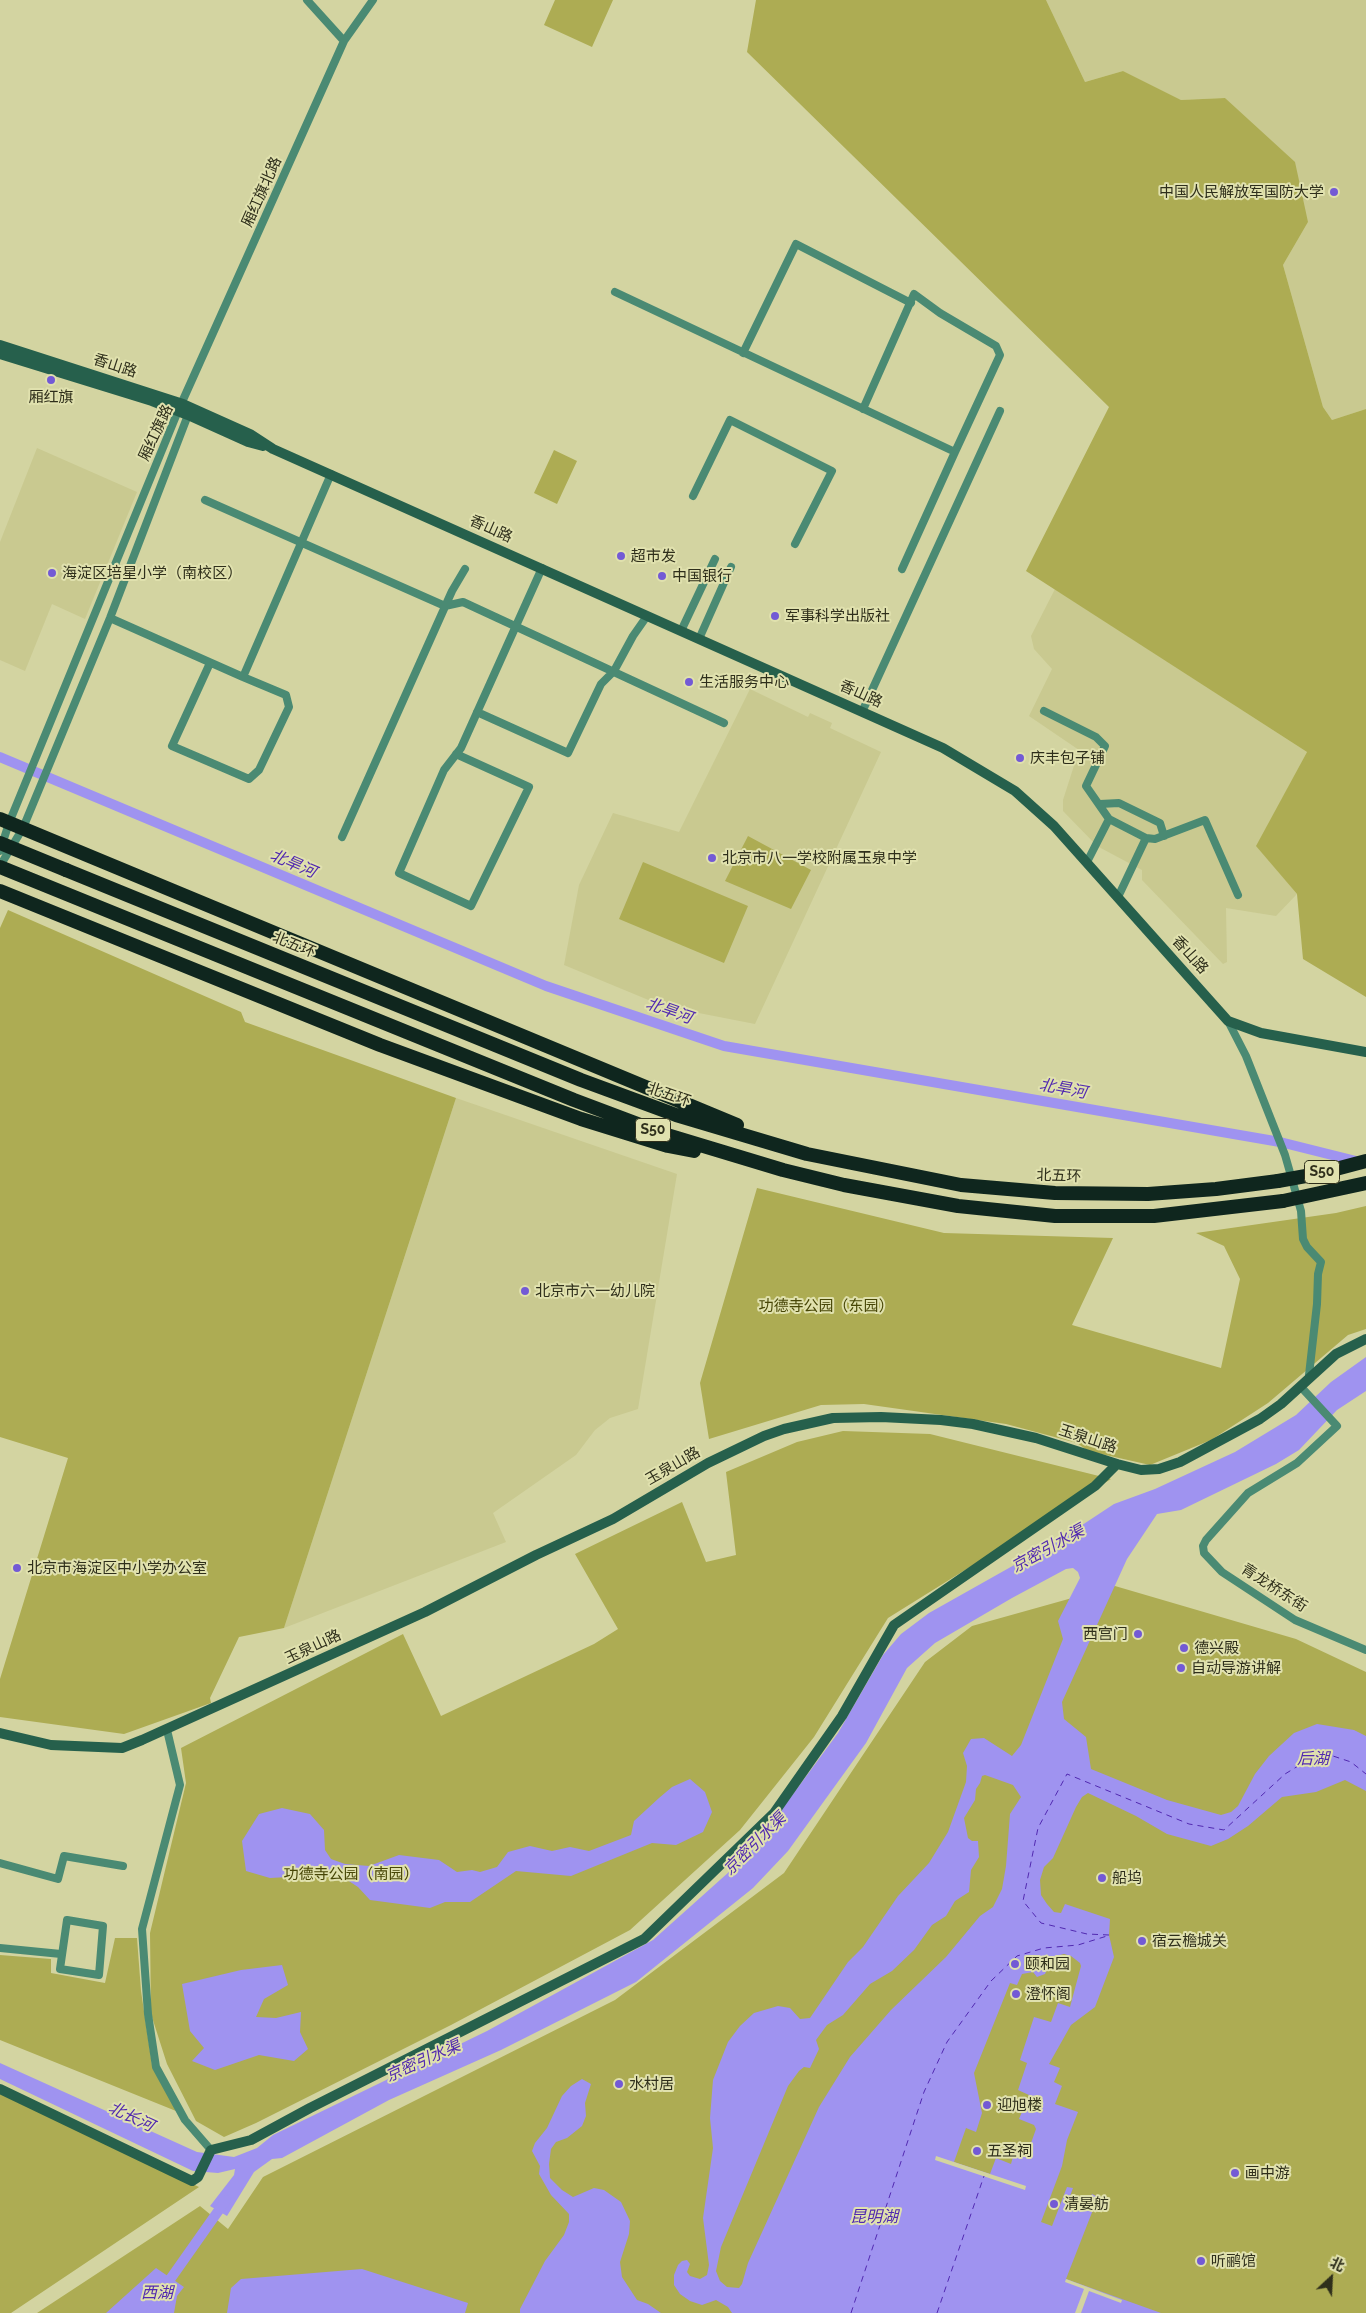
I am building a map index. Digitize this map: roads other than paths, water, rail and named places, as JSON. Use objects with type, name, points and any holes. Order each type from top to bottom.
[{"type":"highway","points":[[5,821],[807,1154]]},
{"type":"highway","name":"北五环","points":[[0,843],[581,1080],[676,1115],[807,1154],[961,1185],[1055,1193],[1148,1194],[1216,1189],[1278,1181],[1366,1161]]},
{"type":"highway","name":"S50","points":[[0,867],[574,1100],[667,1135],[783,1170],[844,1185],[958,1206],[1054,1216],[1154,1216],[1283,1201],[1366,1183]]},
{"type":"highway","points":[[0,891],[380,1045],[572,1116],[668,1146],[783,1170]]},
{"type":"street","points":[[306,0],[344,41],[373,0]]},
{"type":"street","name":"厢红旗北路","points":[[183,410],[344,41]]},
{"type":"street","points":[[743,353],[796,244],[911,303]]},
{"type":"street","points":[[615,292],[955,452]]},
{"type":"street","points":[[863,409],[914,294],[940,313],[996,346],[1000,355],[902,569]]},
{"type":"street","name":"香山路","points":[[0,345],[183,410],[248,442],[273,448],[944,748],[1015,791],[1043,815],[1088,862],[1228,1021],[1261,1032],[1366,1052]]},
{"type":"street","name":"香山路","points":[[0,354],[183,410]]},
{"type":"street","name":"厢红旗路","points":[[0,867],[23,828],[110,618],[183,410]]},
{"type":"street","name":"厢红旗路","points":[[0,851],[5,821],[28,779],[183,410]]},
{"type":"street","points":[[862,712],[1000,412]]},
{"type":"street","points":[[693,496],[730,420],[832,471],[796,544]]},
{"type":"street","points":[[243,677],[331,474]]},
{"type":"street","points":[[205,500],[445,606],[463,602],[724,723]]},
{"type":"street","points":[[681,631],[715,559]]},
{"type":"street","points":[[699,639],[731,567]]},
{"type":"street","points":[[456,754],[529,787],[471,906],[399,873],[444,770],[456,754],[477,712],[542,568]]},
{"type":"street","points":[[342,838],[445,606],[465,569]]},
{"type":"street","points":[[477,712],[568,753],[600,684],[614,671],[633,636],[647,616]]},
{"type":"street","points":[[110,618],[286,695],[289,706],[259,770],[249,779],[172,746],[210,663]]},
{"type":"street","points":[[1044,711],[1096,737],[1105,746],[1086,786],[1109,818],[1146,838],[1155,839],[1205,820],[1238,895]]},
{"type":"street","points":[[1100,804],[1119,803],[1160,823],[1164,836]]},
{"type":"street","points":[[1088,862],[1109,818]]},
{"type":"street","points":[[1118,897],[1146,838]]},
{"type":"street","points":[[1228,1021],[1246,1056],[1284,1155],[1301,1211],[1303,1239],[1307,1247],[1321,1262],[1318,1274],[1318,1304],[1309,1375]]},
{"type":"street","name":"玉泉山路","points":[[0,1732],[51,1746],[122,1748],[167,1730],[425,1612],[536,1555],[612,1519],[708,1463],[764,1436],[792,1427],[833,1418],[942,1420],[1036,1438],[1141,1470],[1159,1469],[1180,1462],[1260,1419],[1301,1387],[1336,1354],[1366,1339]]},
{"type":"street","name":"青龙桥东街","points":[[1301,1387],[1337,1426],[1297,1463],[1248,1493],[1206,1540],[1203,1546],[1204,1553],[1222,1572],[1295,1620],[1366,1650]]},
{"type":"street","points":[[211,2150],[251,2140],[310,2108],[644,1939],[774,1814],[842,1716],[894,1625],[1095,1486],[1117,1464]]},
{"type":"street","points":[[167,1730],[180,1785],[142,1929],[148,2014],[156,2067],[185,2120],[211,2150]]},
{"type":"street","points":[[0,1863],[58,1879],[64,1856],[123,1866]]},
{"type":"street","points":[[67,1920],[103,1926],[99,1975],[60,1969],[61,1954],[67,1920]]},
{"type":"street","points":[[0,1948],[61,1954]]},
{"type":"street","points":[[0,2089],[192,2181],[198,2177],[211,2150]]},
{"type":"water","name":"昆明湖","points":[[1366,1357],[1366,1391],[1337,1410],[1299,1450],[1276,1464],[1181,1510],[1157,1514],[1127,1559],[1062,1702],[1064,1719],[1086,1737],[1091,1769],[1167,1800],[1221,1815],[1231,1812],[1238,1806],[1255,1774],[1269,1756],[1294,1733],[1317,1724],[1354,1730],[1366,1736],[1366,1791],[1345,1780],[1316,1792],[1282,1797],[1248,1826],[1228,1839],[1211,1846],[1167,1834],[1136,1816],[1088,1793],[1082,1797],[1076,1807],[1053,1858],[1044,1867],[1040,1880],[1041,1895],[1047,1904],[1054,1912],[1061,1913],[1065,1904],[1110,1919],[1109,1935],[1114,1957],[1095,2007],[1071,2025],[1049,2064],[1060,2068],[1054,2082],[1062,2086],[1055,2104],[1078,2112],[1067,2140],[1062,2166],[1041,2222],[1052,2226],[1067,2187],[1073,2188],[1070,2196],[1087,2204],[1092,2194],[1098,2197],[1066,2279],[1161,2313],[732,2313],[728,2307],[716,2300],[702,2305],[690,2301],[680,2294],[674,2285],[674,2275],[682,2261],[687,2260],[690,2264],[687,2272],[690,2276],[700,2279],[707,2275],[709,2265],[703,2218],[713,2148],[710,2118],[713,2080],[728,2042],[740,2026],[754,2013],[778,2006],[790,2008],[800,2019],[810,2018],[848,1962],[863,1947],[898,1896],[929,1863],[948,1832],[966,1782],[967,1766],[963,1753],[971,1739],[984,1738],[1012,1756],[1021,1745],[1063,1639],[1058,1621],[1080,1578],[1078,1572],[1073,1568],[1066,1569],[1012,1598],[935,1643],[907,1668],[866,1743],[788,1851],[753,1888],[636,1982],[501,2050],[389,2100],[282,2158],[272,2159],[254,2172],[227,2216],[210,2206],[234,2175],[235,2169],[218,2173],[193,2171],[0,2079],[0,2063],[197,2152],[234,2157],[257,2148],[273,2135],[487,2031],[653,1940],[749,1854],[838,1733],[883,1655],[901,1634],[929,1613],[1064,1537],[1114,1504],[1155,1489],[1235,1452],[1296,1415],[1331,1382]],"holes":[[[985,1775],[1013,1785],[1021,1797],[1010,1814],[1006,1866],[1002,1889],[993,1907],[980,1916],[946,1957],[891,2010],[850,2057],[819,2107],[748,2263],[742,2284],[739,2288],[727,2287],[720,2281],[716,2271],[721,2247],[788,2086],[799,2071],[804,2067],[810,2068],[819,2049],[816,2040],[827,2025],[843,2015],[870,1984],[892,1971],[914,1950],[932,1925],[946,1916],[955,1901],[969,1892],[971,1870],[979,1857],[978,1841],[972,1841],[968,1838],[964,1818],[975,1800],[976,1789],[982,1776]],[[1060,1955],[1071,1956],[1081,1966],[1070,2007],[1058,2003],[1051,2022],[1034,2017],[1020,2060],[1027,2063],[1018,2090],[1029,2095],[1019,2119],[1034,2125],[1036,2129],[1026,2157],[1014,2153],[1011,2164],[996,2158],[990,2174],[954,2162],[966,2128],[976,2132],[982,2113],[974,2073],[1010,1983],[1017,1985],[1022,1974],[1033,1972],[1037,1977],[1045,1974],[1048,1967],[1057,1962]]]},
{"type":"water","points":[[690,1779],[705,1792],[712,1812],[703,1832],[676,1845],[652,1843],[571,1876],[516,1871],[470,1902],[445,1902],[430,1908],[370,1900],[358,1887],[335,1872],[270,1878],[246,1871],[242,1841],[259,1814],[282,1808],[310,1814],[324,1830],[325,1850],[331,1859],[345,1864],[369,1866],[399,1855],[439,1860],[457,1872],[472,1870],[480,1872],[497,1867],[508,1852],[530,1846],[552,1851],[570,1847],[589,1851],[631,1835],[634,1821],[672,1787]]},
{"type":"water","points":[[282,1965],[288,1985],[264,1999],[256,2017],[276,2018],[301,2012],[300,2032],[308,2049],[294,2061],[259,2055],[215,2070],[192,2061],[204,2048],[190,2031],[182,1984],[241,1970]]},
{"type":"water","points":[[582,2079],[591,2084],[585,2103],[586,2116],[582,2126],[567,2138],[556,2142],[551,2149],[550,2178],[562,2190],[573,2197],[594,2188],[604,2190],[621,2202],[630,2221],[629,2234],[620,2262],[622,2277],[637,2300],[648,2304],[661,2313],[520,2313],[520,2309],[545,2261],[564,2235],[569,2222],[569,2214],[551,2195],[539,2174],[540,2166],[532,2151],[535,2143],[547,2128],[562,2096],[571,2086]]},
{"type":"water","name":"西湖","points":[[156,2268],[184,2287],[177,2296],[174,2313],[106,2313]]},
{"type":"water","points":[[362,2269],[468,2303],[465,2313],[227,2313],[231,2288],[241,2279]]},
{"type":"waterway","name":"北旱河","points":[[0,757],[546,986],[724,1046],[1280,1142],[1360,1162]]},
{"type":"waterway","name":"京密引水渠","points":[[151,2313],[171,2278],[226,2200]]},
{"type":"place","name":"中国人民解放军国防大学","points":[[1334,192]]},
{"type":"place","name":"厢红旗","points":[[51,380]]},
{"type":"place","name":"超市发","points":[[621,556]]},
{"type":"place","name":"海淀区培星小学（南校区）","points":[[52,573]]},
{"type":"place","name":"中国银行","points":[[662,576]]},
{"type":"place","name":"军事科学出版社","points":[[775,616]]},
{"type":"place","name":"生活服务中心","points":[[689,682]]},
{"type":"place","name":"庆丰包子铺","points":[[1020,758]]},
{"type":"place","name":"北京市八一学校附属玉泉中学","points":[[712,858]]},
{"type":"place","name":"北京市六一幼儿院","points":[[525,1291]]},
{"type":"place","name":"北京市海淀区中小学办公室","points":[[17,1568]]},
{"type":"place","name":"西宫门","points":[[1138,1634]]},
{"type":"place","name":"德兴殿","points":[[1184,1648]]},
{"type":"place","name":"自动导游讲解","points":[[1181,1668]]},
{"type":"place","name":"船坞","points":[[1102,1878]]},
{"type":"place","name":"宿云檐城关","points":[[1142,1941]]},
{"type":"place","name":"颐和园","points":[[1015,1964]]},
{"type":"place","name":"澄怀阁","points":[[1016,1994]]},
{"type":"place","name":"水村居","points":[[619,2084]]},
{"type":"place","name":"迎旭楼","points":[[987,2105]]},
{"type":"place","name":"五圣祠","points":[[977,2151]]},
{"type":"place","name":"画中游","points":[[1235,2173]]},
{"type":"place","name":"清晏舫","points":[[1054,2204]]},
{"type":"place","name":"听鹂馆","points":[[1201,2261]]},
{"type":"park label","name":"功德寺公园（东园）","points":[[826,1306]]},
{"type":"park label","name":"功德寺公园（南园）","points":[[351,1874]]},
{"type":"water label","name":"后湖","points":[[1313,1759]]},
{"type":"water label","name":"北长河","points":[[131,2117]]}]
